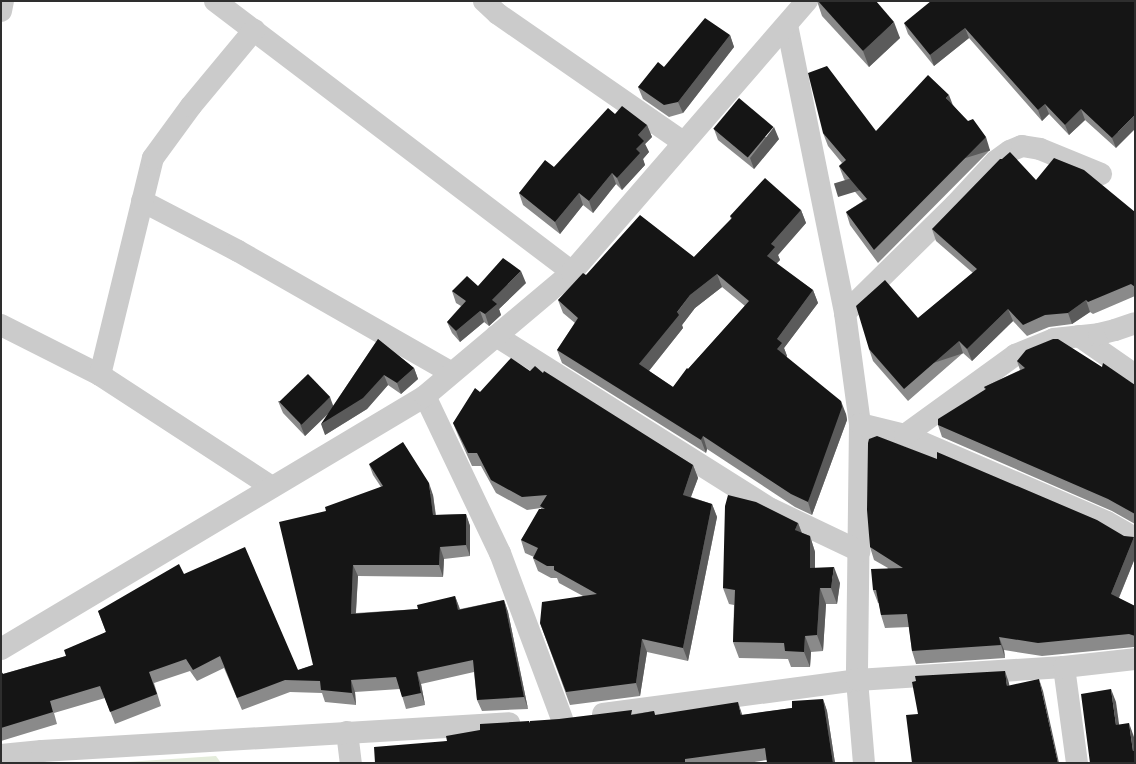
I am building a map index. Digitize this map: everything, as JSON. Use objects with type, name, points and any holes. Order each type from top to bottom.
[{"type":"street","points":[[1,11],[3,1]]},
{"type":"street","points":[[215,1],[572,272]]},
{"type":"street","points":[[484,1],[498,14],[684,143]]},
{"type":"street","points":[[1,649],[425,396],[572,272],[807,1]]},
{"type":"street","points":[[787,25],[845,313],[860,424],[857,680],[864,763]]},
{"type":"street","points":[[100,375],[153,158],[191,106],[254,30]]},
{"type":"street","points":[[845,313],[1006,153],[1022,146],[1040,149],[1101,174]]},
{"type":"street","points":[[142,201],[238,251],[452,373]]},
{"type":"street","points":[[905,435],[1015,355],[1054,339],[1114,330],[1135,323]]},
{"type":"street","points":[[1,325],[100,375],[272,487]]},
{"type":"street","points":[[496,336],[771,509],[859,551]]},
{"type":"street","points":[[1079,336],[1135,375]]},
{"type":"street","points":[[425,396],[500,552],[562,719]]},
{"type":"street","points":[[860,424],[905,435],[1107,522],[1135,538]]},
{"type":"street","points":[[1,755],[42,751],[562,719],[857,680],[1064,667],[1135,659]]},
{"type":"street","points":[[1064,667],[1077,763]]},
{"type":"street","points":[[347,732],[351,763]]},
{"type":"green space","points":[[216,756],[221,763],[112,763]]},
{"type":"building","points":[[818,1],[876,1],[894,22],[863,51]]},
{"type":"building","points":[[931,1],[1135,1],[1135,115],[1112,138],[1081,109],[1065,125],[1045,104],[1038,110],[965,28],[930,55],[904,23]]},
{"type":"building","points":[[705,18],[730,35],[678,102],[664,105],[638,87],[658,62],[664,67]]},
{"type":"building","points":[[827,66],[876,131],[928,75],[949,95],[946,98],[968,121],[973,119],[986,137],[874,250],[846,212],[867,199],[839,166],[846,160],[823,133],[808,73]]},
{"type":"building","points":[[739,98],[773,127],[748,158],[713,129]]},
{"type":"building","points":[[622,106],[647,125],[638,135],[644,141],[636,149],[640,153],[617,178],[612,173],[589,201],[579,193],[555,222],[519,193],[545,160],[554,167],[608,108],[615,114]]},
{"type":"building","points":[[1010,152],[1036,180],[1054,158],[1084,170],[1135,212],[1135,287],[1131,284],[1088,302],[1086,300],[1068,313],[1045,315],[1023,325],[1008,309],[967,349],[959,341],[904,389],[869,349],[856,306],[885,280],[918,318],[977,269],[932,229],[1000,159]]},
{"type":"building","points":[[765,178],[801,210],[771,244],[775,247],[767,256],[813,290],[777,339],[782,343],[777,349],[841,401],[842,407],[808,502],[791,494],[703,436],[701,440],[557,350],[578,318],[558,300],[583,273],[586,275],[640,215],[694,257],[732,218],[730,216]],"holes":[[[717,274],[749,301],[688,369],[687,368],[673,387],[639,364],[679,315],[677,312],[690,295]]]},
{"type":"building","points":[[503,258],[521,271],[492,300],[497,304],[485,314],[480,311],[456,331],[447,322],[466,301],[452,291],[467,276],[478,286]]},
{"type":"building","points":[[378,339],[414,368],[397,383],[384,375],[363,398],[321,424]]},
{"type":"building","points":[[1053,339],[1058,339],[1102,367],[1103,363],[1135,385],[1135,514],[1108,499],[938,425],[938,419],[986,389],[984,387],[1025,368],[1017,361],[1026,350]]},
{"type":"building","points":[[511,358],[530,371],[535,366],[543,373],[544,371],[693,465],[683,495],[712,504],[683,648],[642,639],[636,683],[566,692],[540,623],[542,602],[597,594],[554,570],[554,566],[547,566],[533,558],[538,548],[521,540],[539,509],[545,509],[540,506],[547,495],[522,497],[491,480],[477,453],[468,453],[453,423],[475,388],[480,392]]},
{"type":"building","points":[[308,374],[330,397],[301,425],[279,402]]},
{"type":"building","points":[[877,436],[937,459],[937,452],[1097,520],[1124,536],[1134,537],[1111,594],[1135,606],[1135,636],[1129,634],[1038,643],[999,637],[1001,645],[912,651],[907,614],[881,615],[876,590],[873,590],[871,569],[903,568],[870,547],[867,510],[868,443],[869,439]]},
{"type":"building","points":[[403,442],[429,483],[433,515],[466,514],[466,545],[440,547],[439,565],[353,565],[351,614],[418,609],[417,605],[455,596],[458,610],[504,600],[524,697],[477,700],[473,660],[417,672],[421,693],[402,697],[396,677],[351,680],[352,693],[321,690],[320,681],[285,680],[237,698],[220,656],[193,670],[186,659],[149,672],[157,694],[110,712],[100,686],[50,701],[53,712],[1,728],[1,671],[3,674],[66,656],[64,650],[106,632],[98,611],[179,564],[184,574],[245,547],[298,670],[313,665],[279,522],[326,511],[325,507],[383,486],[369,464]]},
{"type":"building","points":[[728,495],[756,502],[798,523],[795,530],[810,536],[810,568],[834,567],[831,588],[820,588],[817,635],[805,636],[804,652],[785,651],[784,643],[733,642],[735,590],[723,588],[725,506]]},
{"type":"building","points":[[1005,671],[1007,686],[1039,679],[1058,763],[912,763],[906,715],[918,714],[912,682],[916,681],[915,676]]},
{"type":"building","points":[[1111,689],[1116,725],[1129,723],[1133,751],[1135,751],[1135,763],[1090,763],[1081,694]]},
{"type":"building","points":[[823,699],[833,763],[767,763],[765,748],[685,759],[685,763],[375,763],[374,747],[447,741],[446,736],[480,730],[480,724],[529,721],[529,723],[530,721],[632,710],[631,715],[654,711],[655,715],[738,702],[741,715],[792,708],[792,701]]}]
